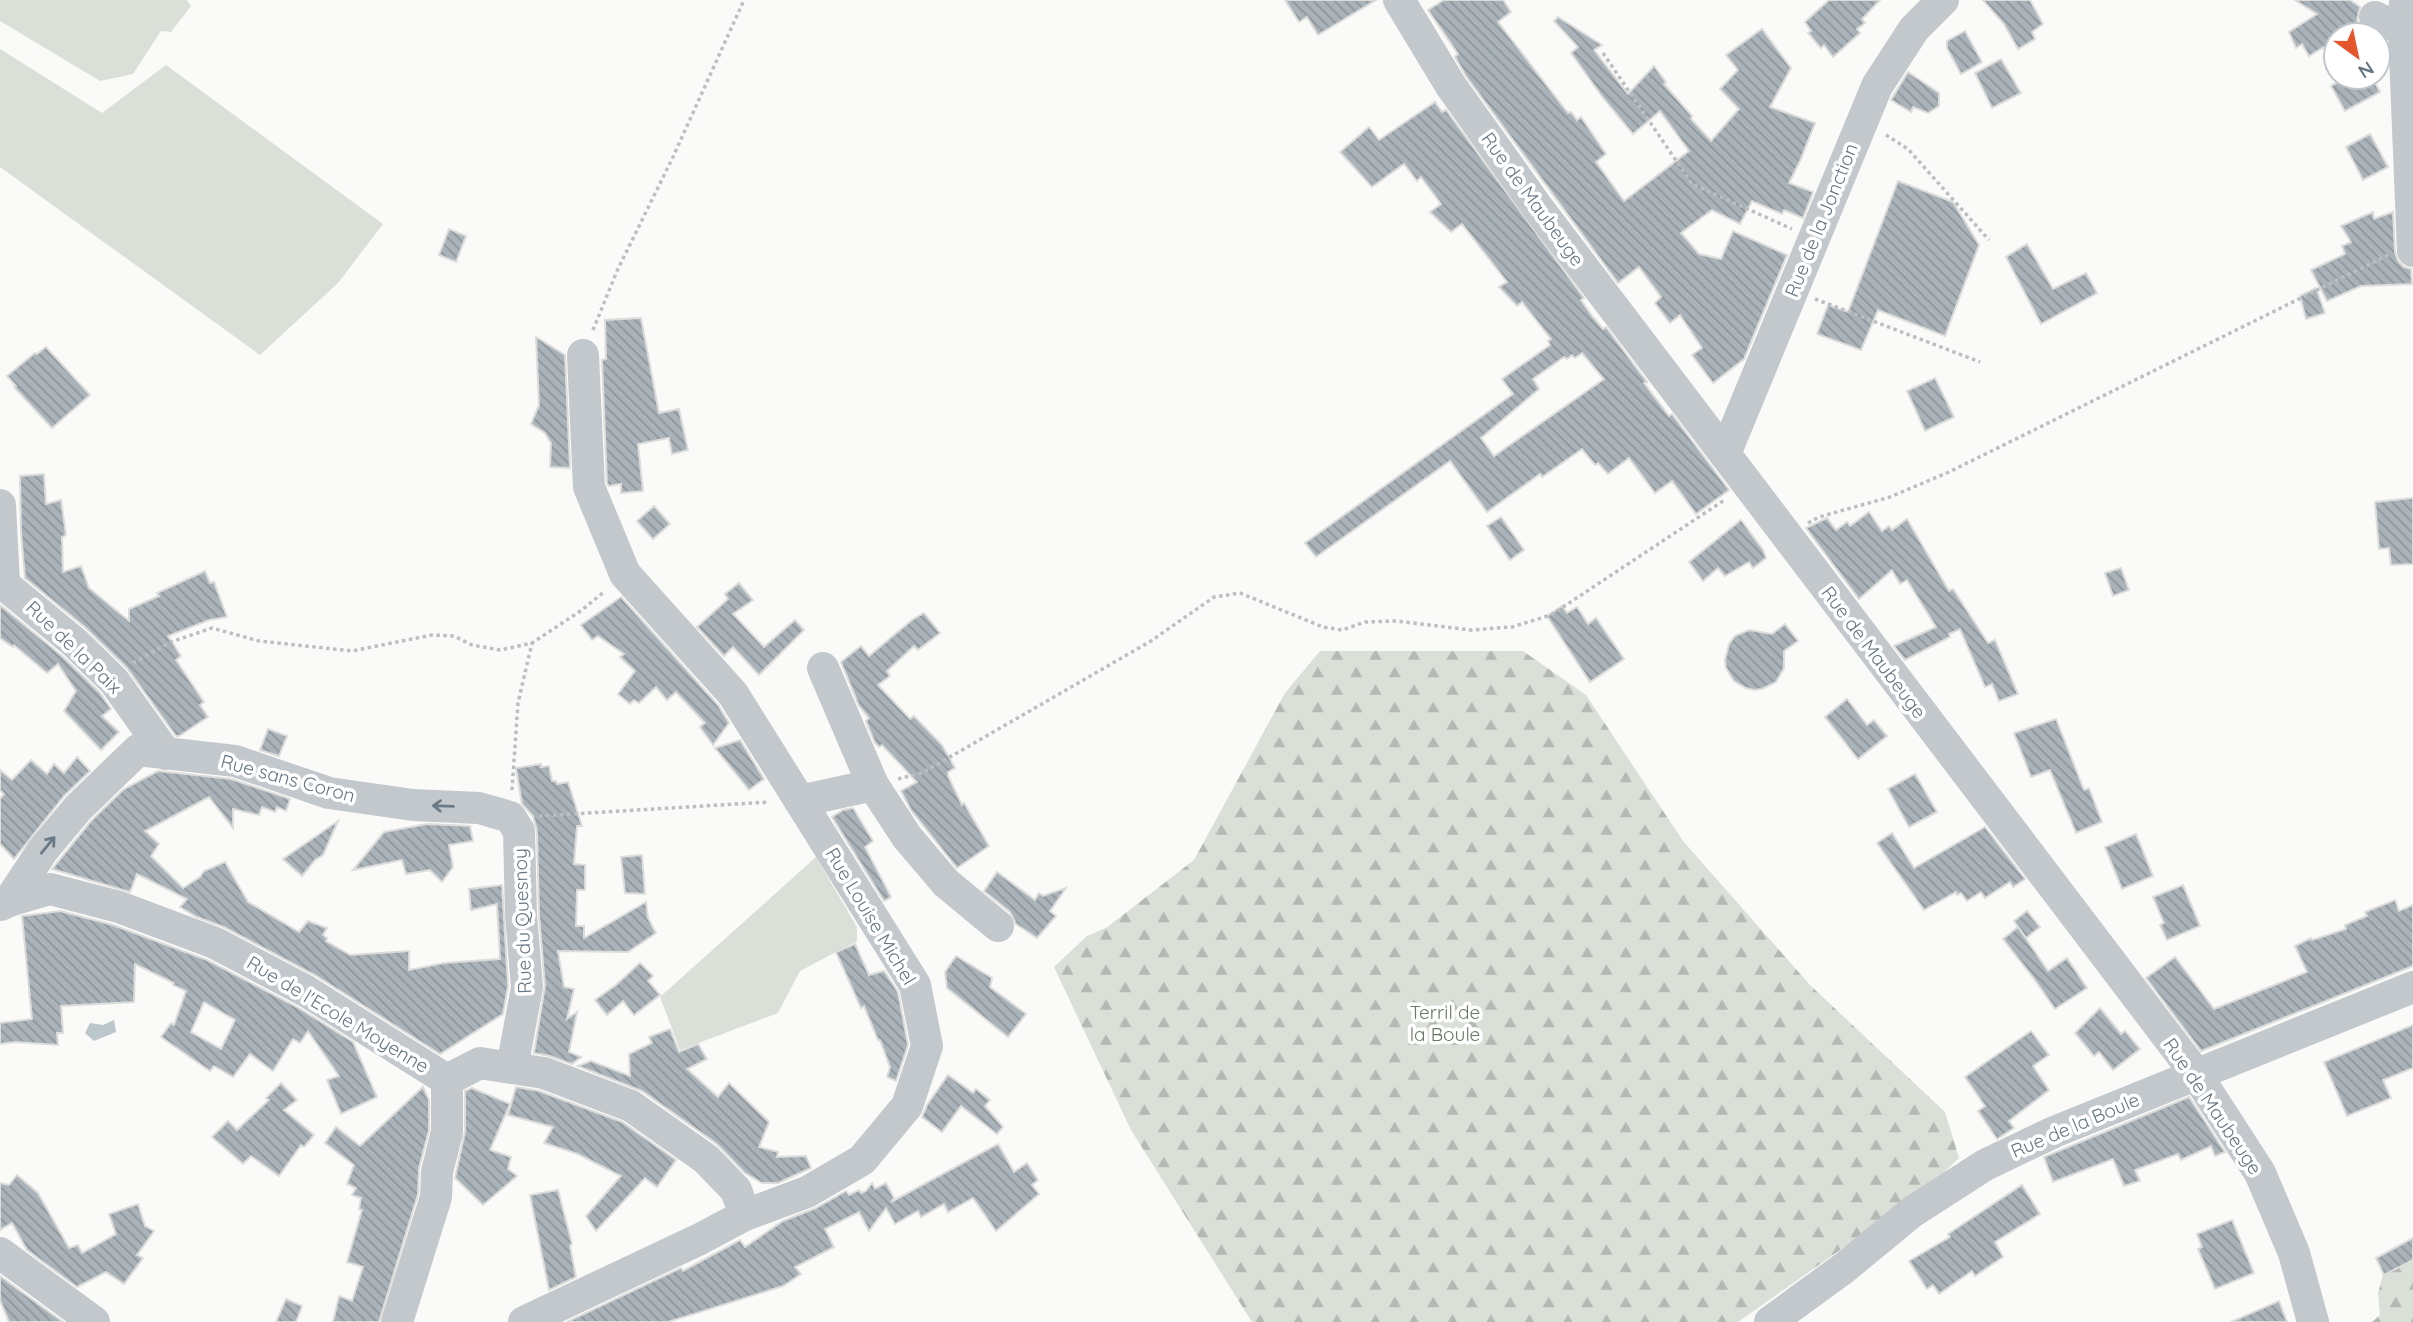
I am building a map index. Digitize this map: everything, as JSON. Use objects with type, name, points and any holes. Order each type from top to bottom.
[{"type":"street","name":"Rue de Maubeuge","points":[[1399,0],[1451,86],[1538,208],[2196,1074],[2260,1173],[2294,1253],[2313,1322]]},
{"type":"street","name":"Rue de la Jonction","points":[[1725,454],[1877,86],[1914,29],[1943,0]]},
{"type":"street","points":[[2375,17],[2404,15],[2413,250]]},
{"type":"street","name":"Rue Louise Michel","points":[[533,1319],[745,1215],[807,1192],[862,1160],[907,1106],[927,1046],[915,985],[733,694],[625,574],[589,487],[583,355]]},
{"type":"street","points":[[0,505],[2,582]]},
{"type":"street","name":"Rue de la Paix","points":[[2,582],[74,642],[114,681],[166,754]]},
{"type":"street","points":[[824,668],[873,785],[907,837],[946,883],[998,926]]},
{"type":"street","name":"Rue sans Coron","points":[[3,898],[78,808],[138,750],[235,761],[329,793],[413,805],[479,808],[510,817]]},
{"type":"street","points":[[800,801],[873,785]]},
{"type":"street","name":"Rue du Quesnoy","points":[[510,817],[519,831],[521,915],[527,986],[512,1068]]},
{"type":"street","name":"Rue de l'Ecole Moyenne","points":[[3,898],[50,889],[119,907],[215,943],[306,990],[447,1080],[480,1063],[544,1073],[631,1106],[706,1159],[736,1190],[745,1215]]},
{"type":"street","name":"Rue de la Boule","points":[[1770,1322],[1844,1268],[1912,1212],[1985,1165],[2054,1132],[2413,987]]},
{"type":"street","points":[[397,1322],[436,1197],[438,1172],[447,1132],[447,1080]]},
{"type":"street","points":[[0,1252],[94,1322]]},
{"type":"path","points":[[583,355],[617,271],[673,157],[744,0]]},
{"type":"path","points":[[1603,53],[1692,184],[1813,239]]},
{"type":"path","points":[[1863,119],[1908,149],[1990,240]]},
{"type":"path","points":[[1787,536],[1819,517],[1889,497],[1949,472],[2296,298],[2402,248],[2413,250]]},
{"type":"path","points":[[1792,290],[1980,362]]},
{"type":"path","points":[[873,785],[922,773],[1151,641],[1214,597],[1240,593],[1323,627],[1342,630],[1365,622],[1385,621],[1471,630],[1512,627],[1551,615],[1748,484]]},
{"type":"path","points":[[114,681],[135,661],[159,648],[212,628],[259,641],[352,651],[432,635],[454,636],[472,645],[500,650],[531,643],[582,610],[625,574]]},
{"type":"path","points":[[531,643],[518,703],[510,817],[800,801]]},
{"type":"green space","points":[[0,0],[187,0],[191,6],[171,32],[161,31],[133,74],[100,81],[0,21]]},
{"type":"green space","points":[[0,49],[102,113],[166,65],[383,224],[338,283],[260,355],[0,167]]},
{"type":"green space","name":"Terril de la Boule","points":[[1320,651],[1523,651],[1586,695],[1683,841],[1810,985],[1945,1112],[1959,1158],[1928,1188],[1738,1322],[1252,1322],[1131,1130],[1054,967],[1087,936],[1106,928],[1194,860],[1285,693]]},
{"type":"green space","points":[[816,857],[857,927],[857,941],[800,971],[778,1013],[680,1050],[660,997]]},
{"type":"green space","points":[[2413,1247],[2413,1322],[2372,1322],[2380,1315],[2378,1293],[2386,1263]]},
{"type":"shaded area","points":[[114,1020],[116,1032],[94,1041],[85,1033],[90,1023],[103,1025]]},
{"type":"building","points":[[1285,0],[1376,0],[1318,35],[1307,17],[1299,22]]},
{"type":"building","points":[[1444,0],[1503,0],[1511,12],[1498,22],[1568,113],[1571,112],[1577,120],[1581,117],[1606,154],[1596,162],[1624,201],[1689,151],[1660,111],[1633,134],[1571,53],[1578,47],[1554,21],[1558,17],[1602,45],[1594,50],[1628,94],[1654,66],[1666,82],[1664,84],[1711,141],[1739,109],[1720,89],[1738,70],[1726,55],[1762,29],[1791,68],[1770,107],[1815,123],[1789,183],[1813,192],[1803,218],[1784,210],[1782,214],[1752,201],[1740,224],[1712,210],[1681,233],[1699,254],[1721,259],[1733,231],[1787,255],[1744,359],[1713,383],[1692,355],[1702,348],[1680,315],[1670,323],[1655,303],[1661,297],[1639,267],[1618,283],[1466,76],[1455,57],[1458,54],[1428,10]]},
{"type":"building","points":[[1829,0],[1880,0],[1862,19],[1865,23],[1857,29],[1860,33],[1833,57],[1824,45],[1821,48],[1808,33],[1811,31],[1805,22]]},
{"type":"building","points":[[1983,0],[2030,0],[2043,24],[2032,32],[2035,39],[2018,49],[2004,24]]},
{"type":"building","points":[[2295,0],[2350,0],[2360,7],[2358,21],[2322,21],[2322,48],[2309,56],[2302,44],[2296,48],[2289,32],[2317,14]]},
{"type":"building","points":[[1965,31],[1982,62],[1961,74],[1947,48],[1947,41]]},
{"type":"building","points":[[2001,59],[2021,93],[1992,108],[1975,73]]},
{"type":"building","points":[[1908,72],[1939,93],[1939,106],[1928,113],[1913,107],[1911,112],[1891,100]]},
{"type":"building","points":[[2334,91],[2379,91],[2380,92],[2345,111]]},
{"type":"building","points":[[1435,102],[1442,112],[1446,110],[1584,298],[1581,300],[1592,316],[1603,329],[1606,327],[1647,382],[1644,383],[1669,416],[1672,414],[1729,490],[1696,514],[1672,481],[1655,493],[1629,458],[1608,474],[1598,463],[1595,465],[1582,449],[1542,477],[1540,474],[1487,512],[1450,461],[1316,557],[1305,543],[1513,394],[1502,379],[1550,345],[1548,341],[1551,339],[1522,302],[1517,306],[1499,287],[1507,282],[1462,224],[1451,232],[1430,212],[1441,204],[1421,177],[1417,181],[1404,164],[1372,187],[1340,152],[1369,127],[1379,140]],"holes":[[[1582,353],[1604,379],[1494,456],[1481,438],[1539,389],[1533,379],[1564,357],[1567,359],[1572,355],[1575,358]]]},
{"type":"building","points":[[2370,134],[2388,167],[2363,180],[2346,147]]},
{"type":"building","points":[[1898,181],[1953,202],[1979,245],[1945,336],[1878,310],[1861,350],[1817,334],[1828,305],[1848,312]]},
{"type":"building","points":[[2373,212],[2374,219],[2393,212],[2395,252],[2398,261],[2411,269],[2412,284],[2361,286],[2327,301],[2311,270],[2345,254],[2342,246],[2351,242],[2341,226]]},
{"type":"building","points":[[449,229],[466,236],[456,262],[439,255]]},
{"type":"building","points":[[2027,244],[2053,289],[2086,273],[2097,293],[2041,324],[2006,257]]},
{"type":"building","points":[[2316,288],[2325,313],[2306,319],[2300,296]]},
{"type":"building","points":[[641,318],[659,413],[679,409],[688,450],[672,454],[669,438],[638,444],[643,491],[621,493],[621,484],[609,486],[607,483],[602,360],[606,359],[605,320]]},
{"type":"building","points":[[536,337],[565,355],[570,468],[550,467],[551,443],[545,433],[531,424],[539,405]]},
{"type":"building","points":[[46,347],[90,395],[52,428],[7,376]]},
{"type":"building","points":[[1935,378],[1954,417],[1925,431],[1907,391]]},
{"type":"building","points":[[44,474],[46,504],[61,500],[66,535],[62,537],[63,572],[81,566],[89,588],[129,621],[129,609],[159,596],[157,593],[205,571],[210,583],[214,582],[227,617],[209,620],[168,636],[181,656],[176,660],[204,702],[200,705],[208,717],[179,736],[176,736],[127,668],[86,628],[25,578],[20,476]]},
{"type":"building","points":[[2413,498],[2413,564],[2391,565],[2389,548],[2379,549],[2375,502]]},
{"type":"building","points":[[654,506],[670,524],[653,539],[637,521]]},
{"type":"building","points":[[1869,512],[1882,531],[1889,526],[1892,530],[1907,519],[1949,591],[1953,589],[1988,643],[1995,640],[2018,694],[1999,701],[1992,684],[1985,687],[1960,629],[1905,660],[1894,646],[1936,627],[1907,580],[1900,584],[1892,570],[1859,599],[1806,528],[1827,518],[1836,530],[1847,522],[1850,526]]},
{"type":"building","points":[[1501,517],[1524,550],[1510,560],[1487,526]]},
{"type":"building","points":[[1741,520],[1766,558],[1753,568],[1749,562],[1725,576],[1718,568],[1703,581],[1689,562]]},
{"type":"building","points":[[2121,568],[2129,590],[2113,596],[2105,573]]},
{"type":"building","points":[[739,583],[753,600],[733,614],[764,647],[795,620],[804,630],[759,675],[733,647],[724,656],[697,627],[728,599],[725,594]]},
{"type":"building","points":[[621,597],[718,705],[729,723],[713,745],[700,727],[705,723],[676,692],[667,700],[656,687],[639,703],[634,700],[630,704],[618,694],[635,671],[620,657],[624,654],[598,636],[592,640],[581,625]]},
{"type":"building","points":[[0,605],[62,656],[100,693],[111,709],[102,716],[119,732],[101,750],[64,711],[76,691],[58,664],[47,673],[14,645],[13,647],[0,638]]},
{"type":"building","points":[[1562,606],[1567,613],[1577,607],[1588,624],[1596,618],[1624,659],[1590,682],[1547,616]]},
{"type":"building","points":[[924,613],[940,633],[918,650],[914,646],[887,671],[890,676],[878,685],[910,719],[914,716],[942,745],[955,768],[948,772],[948,776],[962,805],[964,803],[989,846],[957,868],[911,810],[901,791],[917,782],[882,745],[879,747],[875,743],[866,721],[869,718],[859,706],[841,662],[861,646],[869,656]]},
{"type":"building","points":[[1785,624],[1798,641],[1784,651],[1784,668],[1776,682],[1754,690],[1734,681],[1726,668],[1725,660],[1729,644],[1735,636],[1749,630],[1772,634]]},
{"type":"building","points":[[1847,699],[1867,725],[1874,720],[1887,736],[1858,759],[1825,717]]},
{"type":"building","points":[[2056,719],[2084,790],[2089,788],[2102,822],[2076,833],[2050,770],[2031,777],[2014,733]]},
{"type":"building","points":[[268,729],[287,736],[279,756],[260,750]]},
{"type":"building","points":[[740,740],[764,779],[749,790],[715,748]]},
{"type":"building","points":[[77,757],[90,771],[64,796],[14,859],[0,844],[0,799],[4,794],[0,790],[0,770],[12,780],[31,760],[47,774],[54,764],[64,773]]},
{"type":"building","points":[[541,764],[541,767],[549,766],[552,781],[557,784],[568,782],[582,826],[577,826],[574,864],[585,865],[585,890],[577,890],[576,926],[584,926],[584,938],[646,902],[648,918],[656,933],[628,952],[558,951],[564,987],[574,989],[567,1019],[577,1012],[569,1052],[581,1057],[572,1064],[534,1053],[545,986],[539,914],[537,831],[533,816],[522,804],[516,768]]},
{"type":"building","points":[[158,771],[231,779],[290,799],[286,811],[277,807],[275,812],[262,807],[259,815],[233,809],[233,828],[209,797],[145,831],[159,844],[151,856],[183,888],[200,877],[204,871],[225,862],[248,902],[299,932],[308,921],[327,928],[323,935],[327,938],[326,941],[350,955],[409,951],[409,970],[444,963],[500,959],[497,904],[471,910],[469,889],[502,885],[508,986],[503,1014],[440,1054],[315,975],[180,907],[187,899],[137,874],[130,892],[52,869],[91,821],[124,789]]},
{"type":"building","points":[[1915,774],[1937,812],[1909,827],[1888,789]]},
{"type":"building","points":[[853,808],[873,841],[865,847],[891,897],[884,901],[832,817],[843,810]]},
{"type":"building","points":[[338,821],[323,855],[315,860],[302,876],[283,859]]},
{"type":"building","points":[[427,824],[470,826],[473,841],[449,845],[453,867],[442,882],[430,870],[406,874],[402,860],[353,870],[384,832]]},
{"type":"building","points":[[1985,827],[2025,879],[2013,887],[2010,882],[1985,898],[1981,892],[1967,901],[1961,893],[1957,895],[1956,892],[1924,910],[1877,843],[1892,833],[1914,868]]},
{"type":"building","points":[[2136,834],[2153,876],[2122,889],[2105,847]]},
{"type":"building","points":[[642,855],[645,894],[625,893],[621,857]]},
{"type":"building","points":[[997,872],[1035,900],[1039,893],[1043,896],[1066,888],[1050,911],[1056,916],[1037,938],[1016,924],[1010,912],[984,891]]},
{"type":"building","points":[[2183,885],[2200,926],[2167,940],[2160,925],[2164,923],[2153,897]]},
{"type":"building","points":[[2395,900],[2399,911],[2413,905],[2413,966],[2201,1051],[2146,978],[2175,957],[2214,1009],[2307,972],[2295,946],[2311,938],[2312,940],[2346,929],[2345,925],[2367,916],[2365,912]]},
{"type":"building","points":[[60,911],[113,925],[207,960],[297,1007],[353,1042],[377,1097],[341,1114],[327,1080],[339,1076],[308,1031],[300,1043],[293,1039],[273,1071],[250,1054],[233,1077],[214,1066],[210,1071],[161,1037],[171,1023],[174,1025],[186,991],[135,964],[134,1002],[61,1006],[63,1033],[57,1033],[58,1045],[15,1042],[0,1044],[0,1023],[32,1019],[22,916]],"holes":[[[204,1002],[235,1020],[221,1049],[191,1032]]]},
{"type":"building","points":[[2027,911],[2040,927],[2026,938],[2014,921]]},
{"type":"building","points":[[2018,927],[2048,971],[2067,958],[2087,988],[2055,1009],[2003,939]]},
{"type":"building","points":[[855,944],[869,975],[884,971],[898,992],[908,1045],[896,1081],[887,1077],[890,1067],[880,1040],[864,1006],[861,1008],[836,952]]},
{"type":"building","points":[[956,956],[992,978],[990,987],[1026,1014],[1008,1037],[947,988],[945,972]]},
{"type":"building","points":[[640,963],[653,976],[648,981],[660,995],[634,1015],[623,1001],[607,1015],[595,1000]]},
{"type":"building","points":[[2100,1008],[2121,1034],[2125,1031],[2140,1049],[2113,1070],[2099,1052],[2094,1056],[2075,1033]]},
{"type":"building","points":[[2413,1025],[2413,1068],[2383,1080],[2391,1098],[2347,1116],[2324,1062]]},
{"type":"building","points":[[670,1029],[679,1052],[698,1044],[707,1059],[687,1069],[718,1097],[729,1083],[769,1122],[759,1147],[778,1152],[777,1157],[806,1156],[811,1168],[778,1183],[762,1183],[745,1173],[717,1144],[642,1091],[578,1066],[591,1061],[630,1076],[629,1054],[652,1043],[649,1037]]},
{"type":"building","points":[[2031,1031],[2049,1055],[2033,1066],[2049,1090],[2009,1121],[2014,1128],[1997,1139],[1978,1111],[1985,1106],[1965,1077]]},
{"type":"building","points":[[948,1075],[973,1093],[976,1089],[990,1100],[985,1106],[1003,1127],[997,1134],[961,1106],[942,1132],[922,1117]]},
{"type":"building","points":[[281,1083],[297,1100],[284,1110],[314,1135],[304,1147],[301,1145],[279,1176],[251,1156],[243,1164],[212,1137],[228,1121],[237,1130],[269,1100],[266,1098]]},
{"type":"building","points":[[423,1087],[429,1100],[429,1130],[419,1168],[418,1194],[379,1322],[333,1322],[339,1296],[352,1301],[363,1267],[347,1262],[362,1210],[359,1209],[361,1198],[352,1195],[356,1188],[347,1184],[354,1165],[325,1143],[336,1127],[360,1146]]},
{"type":"building","points":[[516,1087],[539,1091],[622,1122],[676,1160],[657,1187],[645,1178],[596,1231],[586,1216],[621,1176],[578,1154],[544,1143],[553,1127],[508,1115]]},
{"type":"building","points":[[472,1088],[510,1104],[490,1150],[511,1157],[508,1169],[517,1176],[483,1205],[455,1178],[465,1132],[465,1091]]},
{"type":"building","points":[[2189,1097],[2225,1152],[2215,1156],[2211,1146],[2181,1160],[2178,1154],[2135,1170],[2140,1181],[2124,1186],[2113,1159],[2053,1182],[2044,1157]]},
{"type":"building","points":[[998,1144],[1014,1172],[1027,1163],[1038,1180],[1032,1185],[1039,1194],[996,1231],[973,1198],[948,1212],[944,1204],[921,1217],[918,1211],[895,1224],[886,1208],[869,1231],[859,1212],[825,1229],[834,1247],[795,1267],[801,1274],[783,1286],[668,1322],[567,1322],[681,1268],[683,1271],[740,1240],[745,1247],[783,1221],[816,1208],[846,1191],[849,1195],[859,1190],[861,1193],[872,1183],[875,1189],[886,1183],[894,1198],[891,1202]]},
{"type":"building","points":[[17,1175],[38,1193],[69,1248],[78,1245],[82,1253],[116,1234],[109,1214],[138,1204],[145,1226],[154,1231],[137,1255],[143,1258],[124,1284],[106,1272],[77,1287],[27,1250],[12,1223],[0,1230],[0,1183],[9,1185]]},
{"type":"building","points":[[2022,1185],[2040,1214],[1995,1242],[2003,1257],[1975,1276],[1972,1271],[1939,1294],[1933,1285],[1927,1289],[1909,1261],[1950,1237],[1948,1234]]},
{"type":"building","points":[[558,1190],[572,1244],[570,1246],[576,1277],[549,1290],[530,1195]]},
{"type":"building","points":[[2232,1220],[2254,1273],[2215,1289],[2198,1249],[2202,1247],[2197,1234]]},
{"type":"building","points":[[2413,1238],[2413,1260],[2384,1275],[2376,1258]]},
{"type":"building","points":[[0,1276],[63,1322],[9,1322],[0,1300]]},
{"type":"building","points":[[286,1299],[302,1306],[296,1322],[276,1322]]},
{"type":"building","points":[[2279,1301],[2287,1322],[2231,1322]]}]
